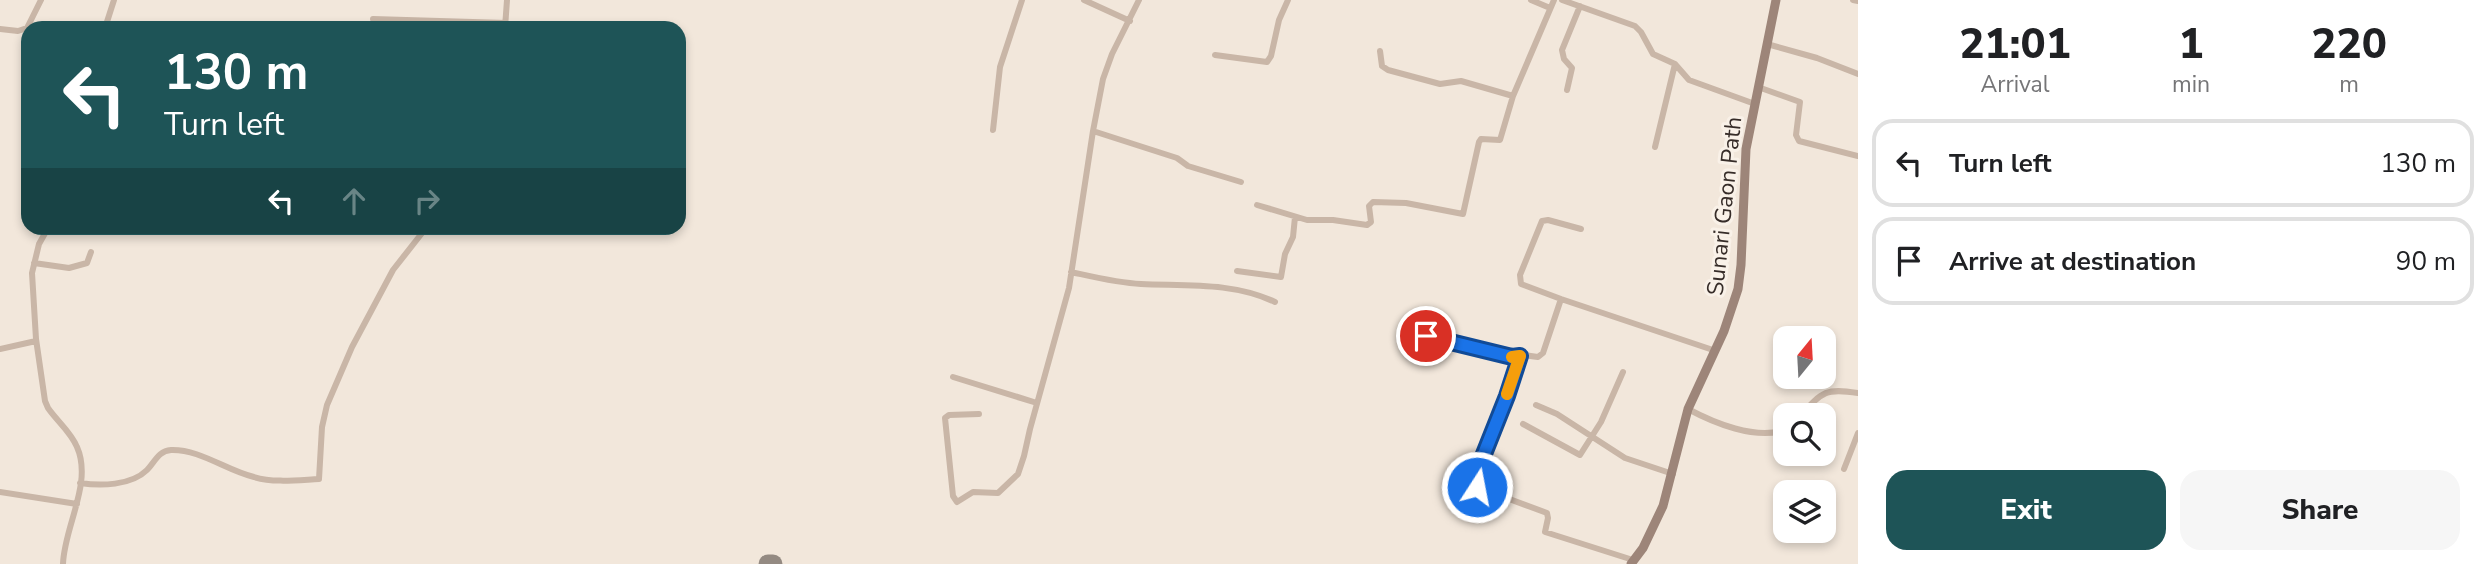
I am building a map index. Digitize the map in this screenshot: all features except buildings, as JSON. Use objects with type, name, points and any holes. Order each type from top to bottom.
[{"type":"street","points":[[30,21],[41,0]]},
{"type":"street","points":[[107,21],[114,0]]},
{"type":"street","points":[[506,21],[507,0]]},
{"type":"street","points":[[993,130],[1000,67],[1022,0]]},
{"type":"street","points":[[1084,0],[1130,21]]},
{"type":"street","points":[[979,414],[949,415],[946,418],[953,496],[957,502],[973,492],[998,493],[1013,480],[1024,456],[1063,316],[1093,131],[1107,66],[1139,0]]},
{"type":"street","points":[[1215,55],[1267,62],[1271,56],[1279,20],[1288,0]]},
{"type":"street","points":[[1531,0],[1550,9]]},
{"type":"street","points":[[1257,205],[1294,217],[1369,225],[1369,204],[1382,202],[1406,203],[1461,215],[1479,142],[1481,139],[1500,140],[1513,96],[1554,0]]},
{"type":"street","points":[[1562,0],[1639,28],[1653,54],[1675,64],[1689,80],[1755,104]]},
{"type":"street","name":"Sunari Gaon Path","points":[[1632,562],[1643,548],[1657,520],[1673,474],[1688,409],[1728,319],[1740,278],[1745,158],[1776,0]]},
{"type":"street","points":[[1853,0],[1858,2]]},
{"type":"street","points":[[1567,90],[1573,71],[1564,59],[1562,50],[1580,6]]},
{"type":"street","points":[[373,19],[411,21]]},
{"type":"street","points":[[0,29],[21,30]]},
{"type":"street","points":[[1767,44],[1817,58],[1858,74]]},
{"type":"street","points":[[1380,51],[1382,66],[1388,70],[1440,84],[1461,81],[1513,96]]},
{"type":"street","points":[[1655,146],[1675,64]]},
{"type":"street","points":[[1758,87],[1800,102],[1796,135],[1799,141],[1858,156]]},
{"type":"street","points":[[1093,131],[1177,158],[1188,166],[1241,182]]},
{"type":"street","points":[[1237,271],[1281,277],[1285,254],[1293,237],[1294,217]]},
{"type":"street","points":[[1581,229],[1548,219],[1542,221],[1520,275],[1524,286],[1713,350]]},
{"type":"street","points":[[44,235],[34,263],[36,341],[45,401],[76,444],[79,454],[80,483],[77,504],[65,542],[63,564]]},
{"type":"street","points":[[80,483],[103,486],[136,477],[148,468],[156,457],[172,450],[263,480],[318,479],[322,427],[327,405],[352,347],[393,270],[420,235]]},
{"type":"street","points":[[34,263],[72,267],[87,263],[91,252]]},
{"type":"street","points":[[1071,272],[1139,284],[1240,290],[1275,302]]},
{"type":"street","points":[[1401,331],[1512,357],[1538,357],[1561,299]]},
{"type":"street","points":[[0,349],[36,341]]},
{"type":"street","points":[[1520,356],[1473,482],[1477,487],[1544,511],[1548,515],[1545,532],[1632,562]]},
{"type":"street","points":[[1523,424],[1578,456],[1607,411],[1623,372]]},
{"type":"street","points":[[953,377],[1037,403]]},
{"type":"street","points":[[1814,403],[1825,392],[1837,390],[1858,393]]},
{"type":"street","points":[[1536,405],[1557,414],[1625,458],[1673,474]]},
{"type":"street","points":[[1688,409],[1715,422],[1764,433],[1773,432]]},
{"type":"street","points":[[1844,469],[1858,433]]},
{"type":"street","points":[[0,492],[77,504]]},
{"type":"taxiway","points":[[768,564],[773,564]]},
{"type":"slow traffic","points":[[1507,394],[1520,356],[1512,357]]},
{"type":"route","points":[[1426,336],[1515,358],[1520,356],[1473,482],[1477,487]]}]
